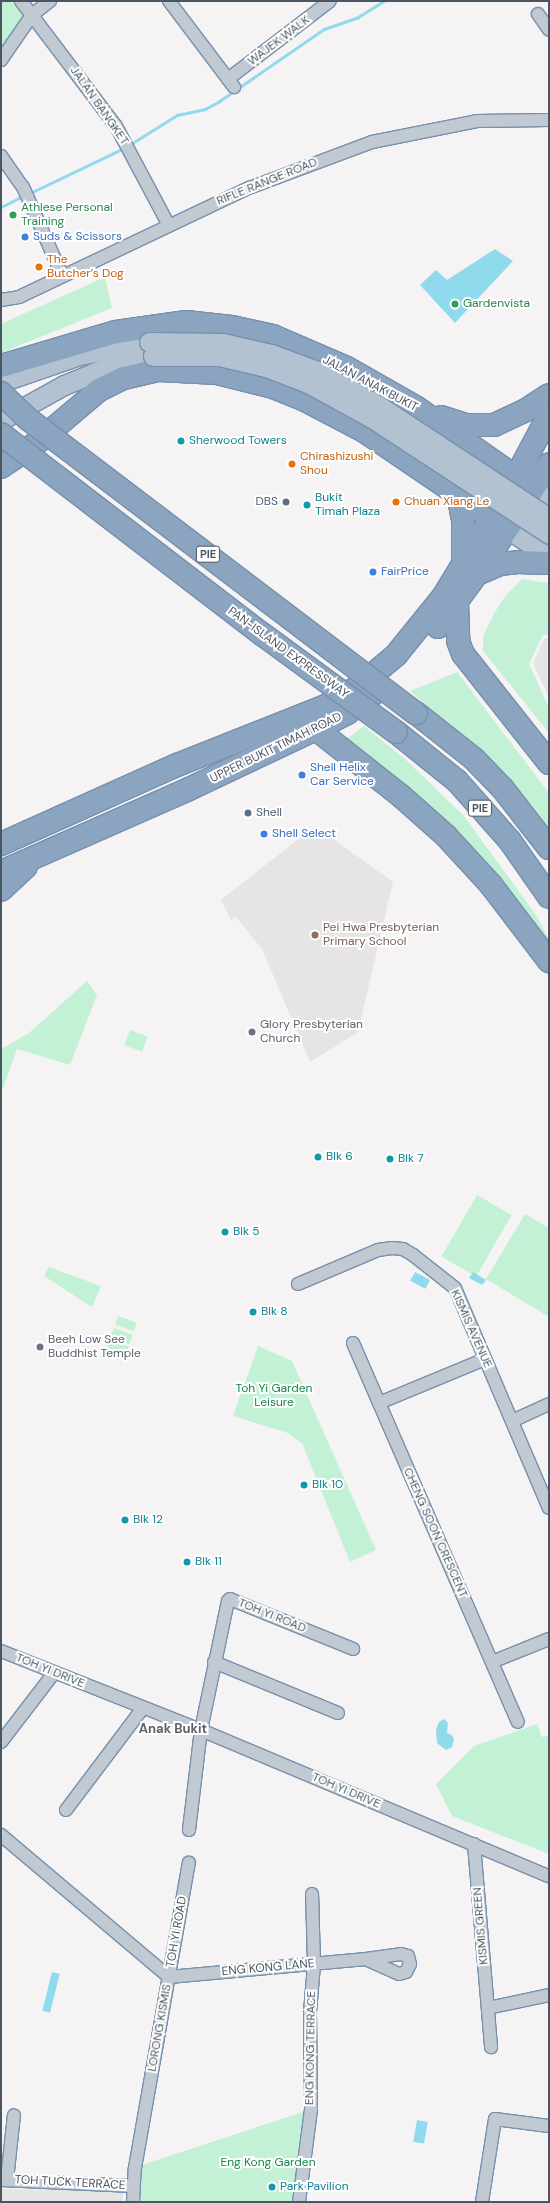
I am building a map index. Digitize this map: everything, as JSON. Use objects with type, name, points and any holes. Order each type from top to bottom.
[{"type":"highway","name":"JALAN ANAK BUKIT","points":[[1,366],[116,332],[186,322],[202,323],[273,336],[347,368],[417,408],[443,426],[502,501]]},
{"type":"highway","name":"JALAN ANAK BUKIT","points":[[1,467],[34,444],[99,390],[124,378],[159,370],[217,373],[273,387],[303,399],[364,431],[458,494],[502,501],[541,494]]},
{"type":"highway","name":"PIE","points":[[1,393],[28,419],[416,713],[474,759],[503,789],[549,848]]},
{"type":"highway","points":[[417,408],[466,425],[494,425],[526,410],[549,395]]},
{"type":"highway","points":[[502,501],[549,416]]},
{"type":"highway","points":[[421,470],[436,458],[440,450],[444,440],[443,426]]},
{"type":"highway","name":"PAN-ISLAND EXPRESSWAY","points":[[1,434],[262,634],[396,732],[457,781],[510,841],[549,898]]},
{"type":"highway","name":"UPPER BUKIT TIMAH ROAD","points":[[1,872],[37,857],[348,713],[391,680],[414,658],[457,603],[471,568],[502,501],[541,494],[549,464]]},
{"type":"highway","points":[[458,494],[471,568],[500,564],[549,563]]},
{"type":"highway","name":"UPPER BUKIT TIMAH ROAD","points":[[7,838],[177,765],[326,706],[358,687],[402,649],[443,597],[471,568]]},
{"type":"highway","points":[[457,603],[458,641],[463,654],[549,763]]},
{"type":"highway","points":[[316,729],[400,796],[446,836],[495,891],[549,961]]},
{"type":"highway","points":[[1,890],[37,857]]},
{"type":"main road","name":"JALAN ANAK BUKIT","points":[[1,382],[80,355],[223,343],[271,354],[315,370],[378,406],[502,501]]},
{"type":"main road","name":"JALAN ANAK BUKIT","points":[[1,420],[87,375],[119,364],[151,349]]},
{"type":"main road","points":[[502,501],[549,518]]},
{"type":"main road","points":[[502,501],[549,534]]},
{"type":"main road","points":[[502,501],[549,557]]},
{"type":"street","name":"JALAN BANGKET","points":[[21,1],[122,135],[168,224]]},
{"type":"street","points":[[1,60],[32,15],[50,1]]},
{"type":"street","name":"WAJEK WALK","points":[[169,1],[231,83],[330,1]]},
{"type":"street","points":[[538,14],[549,30]]},
{"type":"street","name":"RIFLE RANGE ROAD","points":[[1,300],[19,297],[168,224],[249,188],[372,142],[477,121],[549,120]]},
{"type":"street","points":[[1,156],[23,187],[62,275]]},
{"type":"street","name":"KISMIS AVENUE","points":[[298,1284],[378,1250],[392,1248],[403,1249],[455,1288],[549,1508]]},
{"type":"street","name":"CHENG SOON CRESCENT","points":[[352,1343],[518,1722]]},
{"type":"street","points":[[379,1403],[485,1359]]},
{"type":"street","points":[[512,1421],[549,1404]]},
{"type":"street","name":"TOH YI ROAD","points":[[189,1830],[202,1730],[214,1662],[228,1601],[230,1599],[353,1649]]},
{"type":"street","points":[[492,1662],[549,1639]]},
{"type":"street","name":"TOH YI DRIVE","points":[[1,1651],[202,1730],[549,1876]]},
{"type":"street","points":[[214,1662],[338,1713]]},
{"type":"street","points":[[1,1742],[54,1673]]},
{"type":"street","points":[[66,1810],[143,1708]]},
{"type":"street","name":"LORONG KISMIS","points":[[1,1835],[169,1977],[132,2186],[133,2202]]},
{"type":"street","name":"KISMIS GREEN","points":[[474,1844],[491,2047]]},
{"type":"street","name":"TOH YI ROAD","points":[[169,1977],[189,1863]]},
{"type":"street","name":"ENG KONG TERRACE","points":[[299,2202],[304,2176],[311,2109],[310,2012],[314,1964],[312,1894]]},
{"type":"street","name":"ENG KONG LANE","points":[[169,1977],[366,1960]]},
{"type":"street","points":[[488,2008],[549,1995]]},
{"type":"street","name":"TOH TUCK TERRACE","points":[[14,2115],[4,2180],[132,2186]]},
{"type":"street","points":[[482,2202],[495,2119],[549,2126]]},
{"type":"shaded area","points":[[549,638],[549,698],[533,663],[544,639]]},
{"type":"shaded area","name":"Pei Hwa Presbyterian Primary School","points":[[315,826],[393,882],[358,1032],[310,1062],[262,949],[236,917],[231,920],[221,900]]},
{"type":"shaded area","points":[[1,2189],[123,2191],[123,2202],[1,2202]]},
{"type":"green space","points":[[1,1],[21,1],[26,17],[1,56]]},
{"type":"green space","points":[[105,277],[112,308],[1,353],[1,324]]},
{"type":"green space","points":[[522,579],[549,583],[549,635],[543,635],[529,664],[549,708],[549,733],[483,651],[483,636],[495,612],[506,595]]},
{"type":"green space","points":[[457,672],[549,793],[549,851],[486,758],[410,691]]},
{"type":"green space","points":[[364,726],[406,760],[464,816],[536,915],[549,939],[549,952],[342,742]]},
{"type":"green space","points":[[87,981],[97,995],[70,1065],[17,1049],[1,1094],[1,1049],[29,1033]]},
{"type":"green space","points":[[130,1030],[148,1037],[142,1052],[124,1045]]},
{"type":"green space","points":[[477,1195],[512,1215],[476,1276],[441,1256]]},
{"type":"green space","points":[[525,1214],[549,1228],[549,1317],[486,1279]]},
{"type":"green space","points":[[49,1267],[101,1286],[92,1307],[44,1276]]},
{"type":"green space","points":[[118,1316],[137,1323],[134,1331],[115,1324]]},
{"type":"green space","points":[[114,1328],[133,1335],[129,1344],[111,1337]]},
{"type":"green space","points":[[109,1340],[129,1347],[126,1355],[106,1349]]},
{"type":"green space","name":"Toh Yi Garden Leisure","points":[[258,1346],[292,1361],[376,1550],[350,1562],[302,1443],[288,1433],[233,1416]]},
{"type":"green space","points":[[537,1724],[542,1737],[549,1736],[549,1854],[452,1816],[436,1784],[474,1746]]},
{"type":"green space","name":"Eng Kong Garden","points":[[312,2109],[300,2202],[133,2202],[136,2167]]},
{"type":"water","name":"Gardenvista","points":[[495,249],[513,261],[455,323],[420,285],[436,270],[447,280]]},
{"type":"water","points":[[415,1272],[430,1280],[425,1289],[410,1281]]},
{"type":"water","points":[[473,1272],[486,1280],[482,1285],[469,1278]]},
{"type":"water","points":[[444,1719],[448,1723],[447,1733],[452,1735],[454,1740],[452,1747],[446,1750],[437,1743],[436,1730],[439,1722]]},
{"type":"water","points":[[52,1972],[60,1974],[50,2013],[42,2011]]},
{"type":"water","points":[[417,2120],[428,2122],[424,2144],[413,2142]]},
{"type":"waterway","points":[[129,145],[177,115],[205,109],[218,102],[324,29],[358,17],[384,1]]},
{"type":"waterway","points":[[30,193],[124,148]]},
{"type":"waterway","points":[[1,207],[25,195]]},
{"type":"place","name":"Athlese Personal Training","points":[[13,215]]},
{"type":"place","name":"Suds & Scissors","points":[[25,237]]},
{"type":"place","name":"The Butcher’s Dog","points":[[39,267]]},
{"type":"place","name":"Gardenvista","points":[[455,304]]},
{"type":"place","name":"Sherwood Towers","points":[[181,441]]},
{"type":"place","name":"Chirashizushi Shou","points":[[292,464]]},
{"type":"place","name":"DBS","points":[[286,502]]},
{"type":"place","name":"Chuan Xiang Le","points":[[396,502]]},
{"type":"place","name":"Bukit Timah Plaza","points":[[307,505]]},
{"type":"place","name":"FairPrice","points":[[373,572]]},
{"type":"place","name":"Shell Helix Car Service","points":[[302,775]]},
{"type":"place","name":"Shell","points":[[248,813]]},
{"type":"place","name":"Shell Select","points":[[264,834]]},
{"type":"place","name":"Pei Hwa Presbyterian Primary School","points":[[315,935]]},
{"type":"place","name":"Glory Presbyterian Church","points":[[252,1032]]},
{"type":"place","name":"Blk 6","points":[[318,1157]]},
{"type":"place","name":"Blk 7","points":[[390,1159]]},
{"type":"place","name":"Blk 5","points":[[225,1232]]},
{"type":"place","name":"Blk 8","points":[[253,1312]]},
{"type":"place","name":"Beeh Low See Buddhist Temple","points":[[40,1347]]},
{"type":"place","name":"Blk 10","points":[[304,1485]]},
{"type":"place","name":"Blk 12","points":[[125,1520]]},
{"type":"place","name":"Blk 11","points":[[187,1562]]},
{"type":"place","name":"Park Pavilion","points":[[272,2187]]},
{"type":"district","name":"Anak Bukit","points":[[173,1729]]}]
